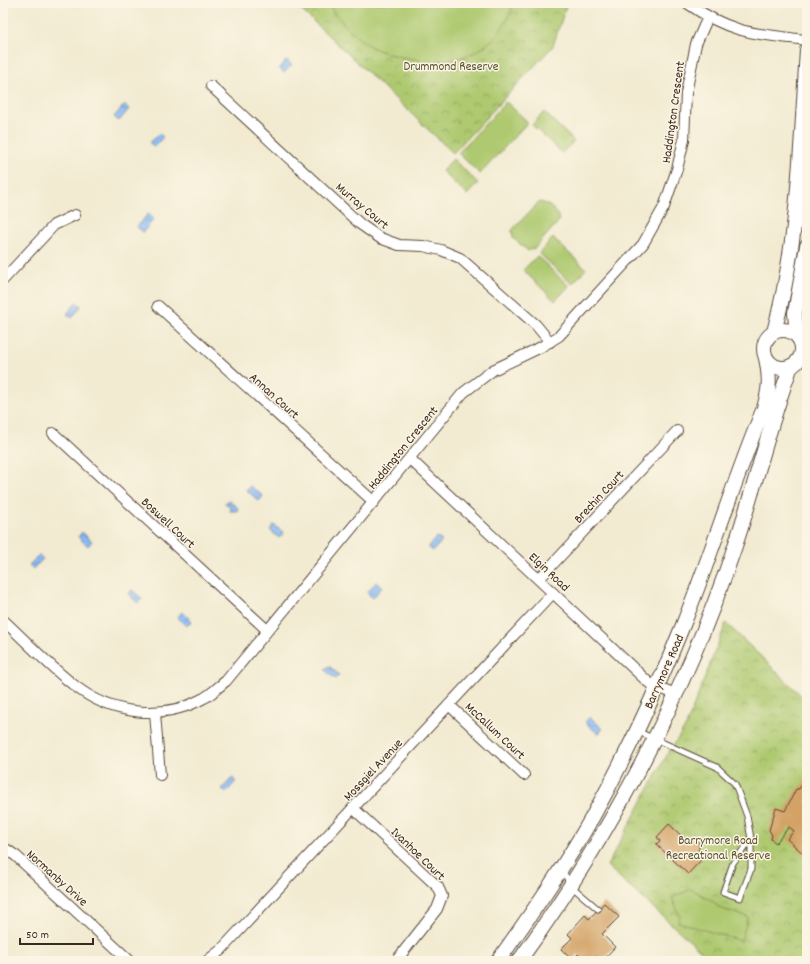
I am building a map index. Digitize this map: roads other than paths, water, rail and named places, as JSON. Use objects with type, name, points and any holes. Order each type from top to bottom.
[{"type":"street","points":[[687,3],[708,17],[739,31],[765,36],[807,40]]},
{"type":"street","name":"Haddington Crescent","points":[[3,620],[76,687],[99,701],[127,711],[155,713],[181,709],[205,697],[226,681],[468,388],[503,364],[534,351],[562,333],[636,254],[663,210],[676,175],[684,140],[686,93],[696,44],[708,17]]},
{"type":"street","points":[[807,50],[796,212],[782,305],[774,332],[766,343],[764,350],[766,358],[773,365],[780,368],[799,361],[802,349],[795,313],[807,246]]},
{"type":"street","name":"Murray Court","points":[[211,86],[360,224],[380,238],[400,245],[423,246],[441,250],[460,258],[536,325],[550,342]]},
{"type":"street","points":[[3,280],[54,225],[75,215]]},
{"type":"street","name":"Annan Court","points":[[158,306],[374,502]]},
{"type":"street","points":[[774,332],[786,330],[801,342]]},
{"type":"street","name":"Barrymore Road","points":[[498,961],[562,867],[613,779],[657,687],[683,625],[764,408],[770,389],[770,377],[766,358]]},
{"type":"street","name":"Barrymore Road","points":[[519,961],[571,886],[610,821],[676,694],[735,547],[799,361]]},
{"type":"street","name":"Brechin Court","points":[[539,579],[677,431]]},
{"type":"street","name":"Boswell Court","points":[[53,433],[267,630]]},
{"type":"street","name":"Elgin Road","points":[[410,459],[648,682],[676,694]]},
{"type":"street","name":"Mossgiel Avenue","points":[[207,961],[221,950],[553,593]]},
{"type":"street","name":"McCallum Court","points":[[449,705],[524,775]]},
{"type":"street","points":[[155,713],[160,776]]},
{"type":"street","name":"Ivanhoe Court","points":[[353,808],[438,886],[442,896],[437,909],[396,961]]},
{"type":"street","name":"Normanby Drive","points":[[3,847],[22,862],[130,961]]},
{"type":"lane","points":[[636,730],[717,767],[735,784],[747,816],[751,839],[751,869],[740,898],[722,892],[733,863],[751,839]]},
{"type":"lane","points":[[562,867],[571,886],[598,909]]},
{"type":"water","points":[[287,60],[292,65],[284,73],[279,68]]},
{"type":"water","points":[[124,105],[129,109],[119,121],[114,117]]},
{"type":"water","points":[[159,133],[163,137],[154,147],[150,143]]},
{"type":"water","points":[[148,214],[154,219],[143,232],[137,227]]},
{"type":"water","points":[[76,302],[81,306],[72,318],[67,314]]},
{"type":"water","points":[[250,486],[263,496],[259,501],[246,490]]},
{"type":"water","points":[[228,500],[238,508],[237,511],[230,511],[231,508],[225,503]]},
{"type":"water","points":[[274,525],[284,533],[279,538],[270,530]]},
{"type":"water","points":[[82,532],[92,541],[88,546],[78,537]]},
{"type":"water","points":[[437,537],[442,541],[433,551],[428,547]]},
{"type":"water","points":[[39,555],[43,559],[33,569],[29,565]]},
{"type":"water","points":[[376,582],[382,587],[373,598],[367,593]]},
{"type":"water","points":[[132,590],[142,599],[138,603],[128,594]]},
{"type":"water","points":[[182,612],[192,621],[187,626],[177,618]]},
{"type":"water","points":[[329,666],[339,675],[335,679],[325,670]]},
{"type":"water","points":[[590,717],[603,729],[598,734],[585,722]]},
{"type":"water","points":[[232,778],[236,781],[226,793],[222,789]]},
{"type":"park label","name":"Drummond Reserve","points":[[451,65]]},
{"type":"park label","name":"Barrymore Road Recreational Reserve","points":[[718,846]]}]
